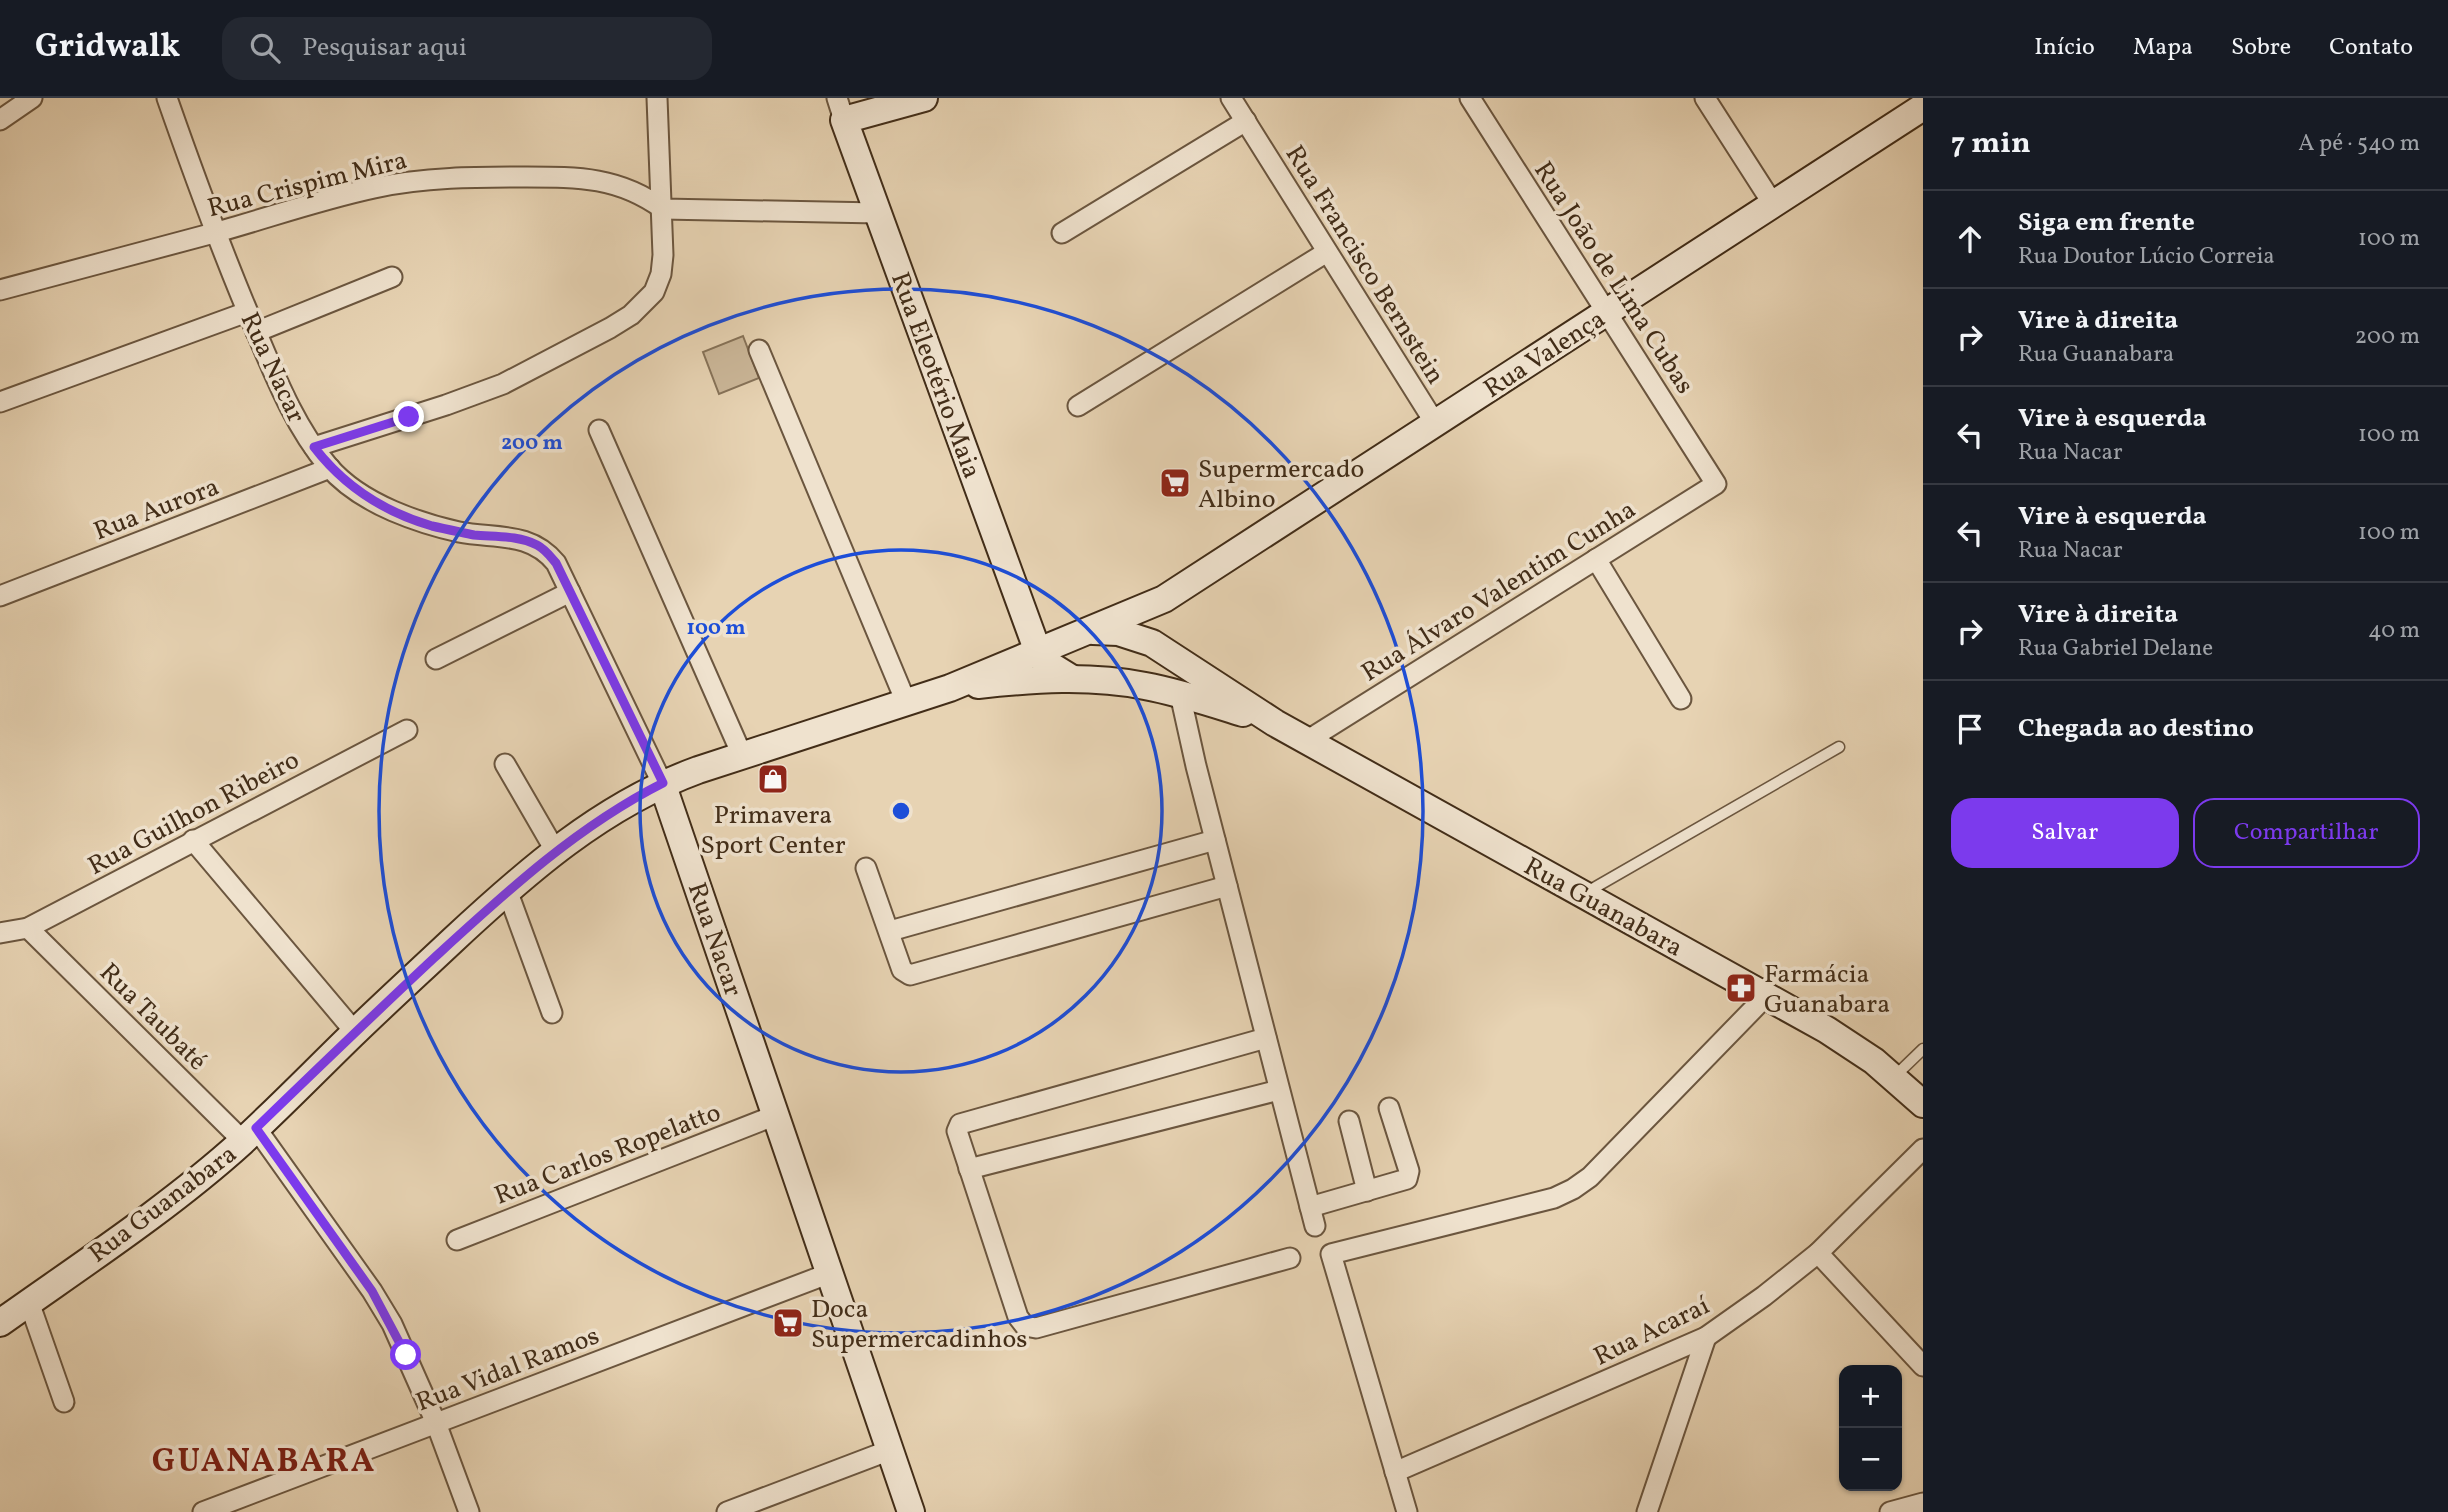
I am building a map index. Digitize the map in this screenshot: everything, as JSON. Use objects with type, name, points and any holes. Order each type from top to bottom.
[{"type":"main road","points":[[840,109],[924,98]]},
{"type":"main road","name":"Rua Valença","points":[[1078,636],[1164,599],[1923,107]]},
{"type":"main road","name":"Rua Eleotério Maia","points":[[840,109],[1038,652]]},
{"type":"main road","points":[[1142,685],[1152,676],[1158,664],[1152,643],[1164,599]]},
{"type":"main road","name":"Rua Guanabara","points":[[0,1323],[194,1182],[249,1135],[507,890],[618,807],[663,783],[950,688],[1078,636],[1118,632],[1152,643],[1275,723],[1850,1045],[1894,1077],[1923,1104]]},
{"type":"main road","points":[[1071,678],[1062,664],[1061,656],[1078,636]]},
{"type":"main road","points":[[1152,643],[1180,694]]},
{"type":"main road","points":[[1038,652],[1045,662],[1071,678]]},
{"type":"main road","name":"Rua Guanabara","points":[[950,688],[1071,678],[1142,685],[1275,723]]},
{"type":"main road","name":"Rua Nacar","points":[[663,783],[911,1512]]},
{"type":"street","points":[[0,120],[32,98]]},
{"type":"street","name":"Rua Nacar","points":[[167,98],[214,233],[247,312],[293,413],[314,447],[330,468],[354,489],[413,519],[456,531],[522,540],[546,551],[556,563],[663,783]]},
{"type":"street","points":[[314,447],[485,391],[533,370],[621,321],[654,292],[661,274],[663,209],[657,98]]},
{"type":"street","name":"Rua Francisco Bernstein","points":[[1231,98],[1435,423]]},
{"type":"street","name":"Rua João de Lima Cubas","points":[[1469,98],[1716,484]]},
{"type":"street","points":[[1705,98],[1773,204]]},
{"type":"street","points":[[1062,233],[1245,121]]},
{"type":"street","name":"Rua Crispim Mira","points":[[0,290],[214,233],[323,200],[375,187],[424,180],[465,177],[585,178],[642,194],[663,209],[878,213]]},
{"type":"street","points":[[1078,406],[1327,253]]},
{"type":"street","points":[[256,332],[392,276]]},
{"type":"street","points":[[0,402],[247,312]]},
{"type":"street","points":[[759,350],[906,702]]},
{"type":"street","points":[[599,430],[742,755]]},
{"type":"street","name":"Rua Aurora","points":[[0,596],[330,468]]},
{"type":"street","name":"Rua Álvaro Valentim Cunha","points":[[1308,740],[1716,484]]},
{"type":"street","points":[[1597,559],[1681,699]]},
{"type":"street","points":[[436,659],[570,592]]},
{"type":"street","points":[[1180,694],[1312,1217],[1367,1191],[1407,1179],[1409,1171],[1390,1108]]},
{"type":"street","name":"Rua Guilhon Ribeiro","points":[[0,933],[28,928],[407,730]]},
{"type":"street","points":[[505,764],[556,852]]},
{"type":"street","points":[[193,840],[355,1032]]},
{"type":"street","points":[[890,931],[1215,840]]},
{"type":"street","points":[[866,868],[902,970],[910,975],[1227,886]]},
{"type":"street","points":[[507,890],[552,1013]]},
{"type":"street","name":"Rua Taubaté","points":[[28,928],[249,1135],[372,1291],[391,1324],[436,1423],[469,1512]]},
{"type":"street","points":[[1407,1512],[1331,1254],[1554,1198],[1573,1189],[1590,1177],[1766,996]]},
{"type":"street","points":[[1266,1038],[960,1124],[957,1132],[1018,1317],[1026,1326],[1035,1328],[1290,1258]]},
{"type":"street","points":[[969,1169],[1279,1090]]},
{"type":"street","name":"Rua Carlos Ropelatto","points":[[457,1240],[776,1115]]},
{"type":"street","points":[[1349,1121],[1367,1191]]},
{"type":"street","name":"Rua Acaraí","points":[[1395,1472],[1706,1337],[1818,1253],[1923,1149]]},
{"type":"street","points":[[1818,1253],[1923,1366]]},
{"type":"street","name":"Rua Vidal Ramos","points":[[203,1512],[830,1273]]},
{"type":"street","points":[[29,1302],[64,1402]]},
{"type":"street","points":[[1647,1512],[1706,1337]]},
{"type":"street","points":[[727,1512],[890,1450]]},
{"type":"street","points":[[1890,1512],[1923,1503]]},
{"type":"lane","points":[[1584,894],[1839,747]]},
{"type":"lane","points":[[1894,1077],[1923,1049]]},
{"type":"shaded area","points":[[743,336],[759,378],[719,394],[703,352]]},
{"type":"place","name":"Supermercado Albino","points":[[1175,483]]},
{"type":"place","name":"Primavera Sport Center","points":[[773,779]]},
{"type":"place","name":"Farmácia Guanabara","points":[[1741,988]]},
{"type":"place","name":"Doca Supermercadinhos","points":[[788,1323]]},
{"type":"district","name":"GUANABARA","points":[[264,1459]]},
{"type":"route","points":[[406,1355],[372,1291],[256,1128],[507,890],[589,826],[663,783],[556,563],[546,551],[522,540],[474,535],[433,526],[391,510],[354,489],[330,468],[314,447],[409,417]]}]
